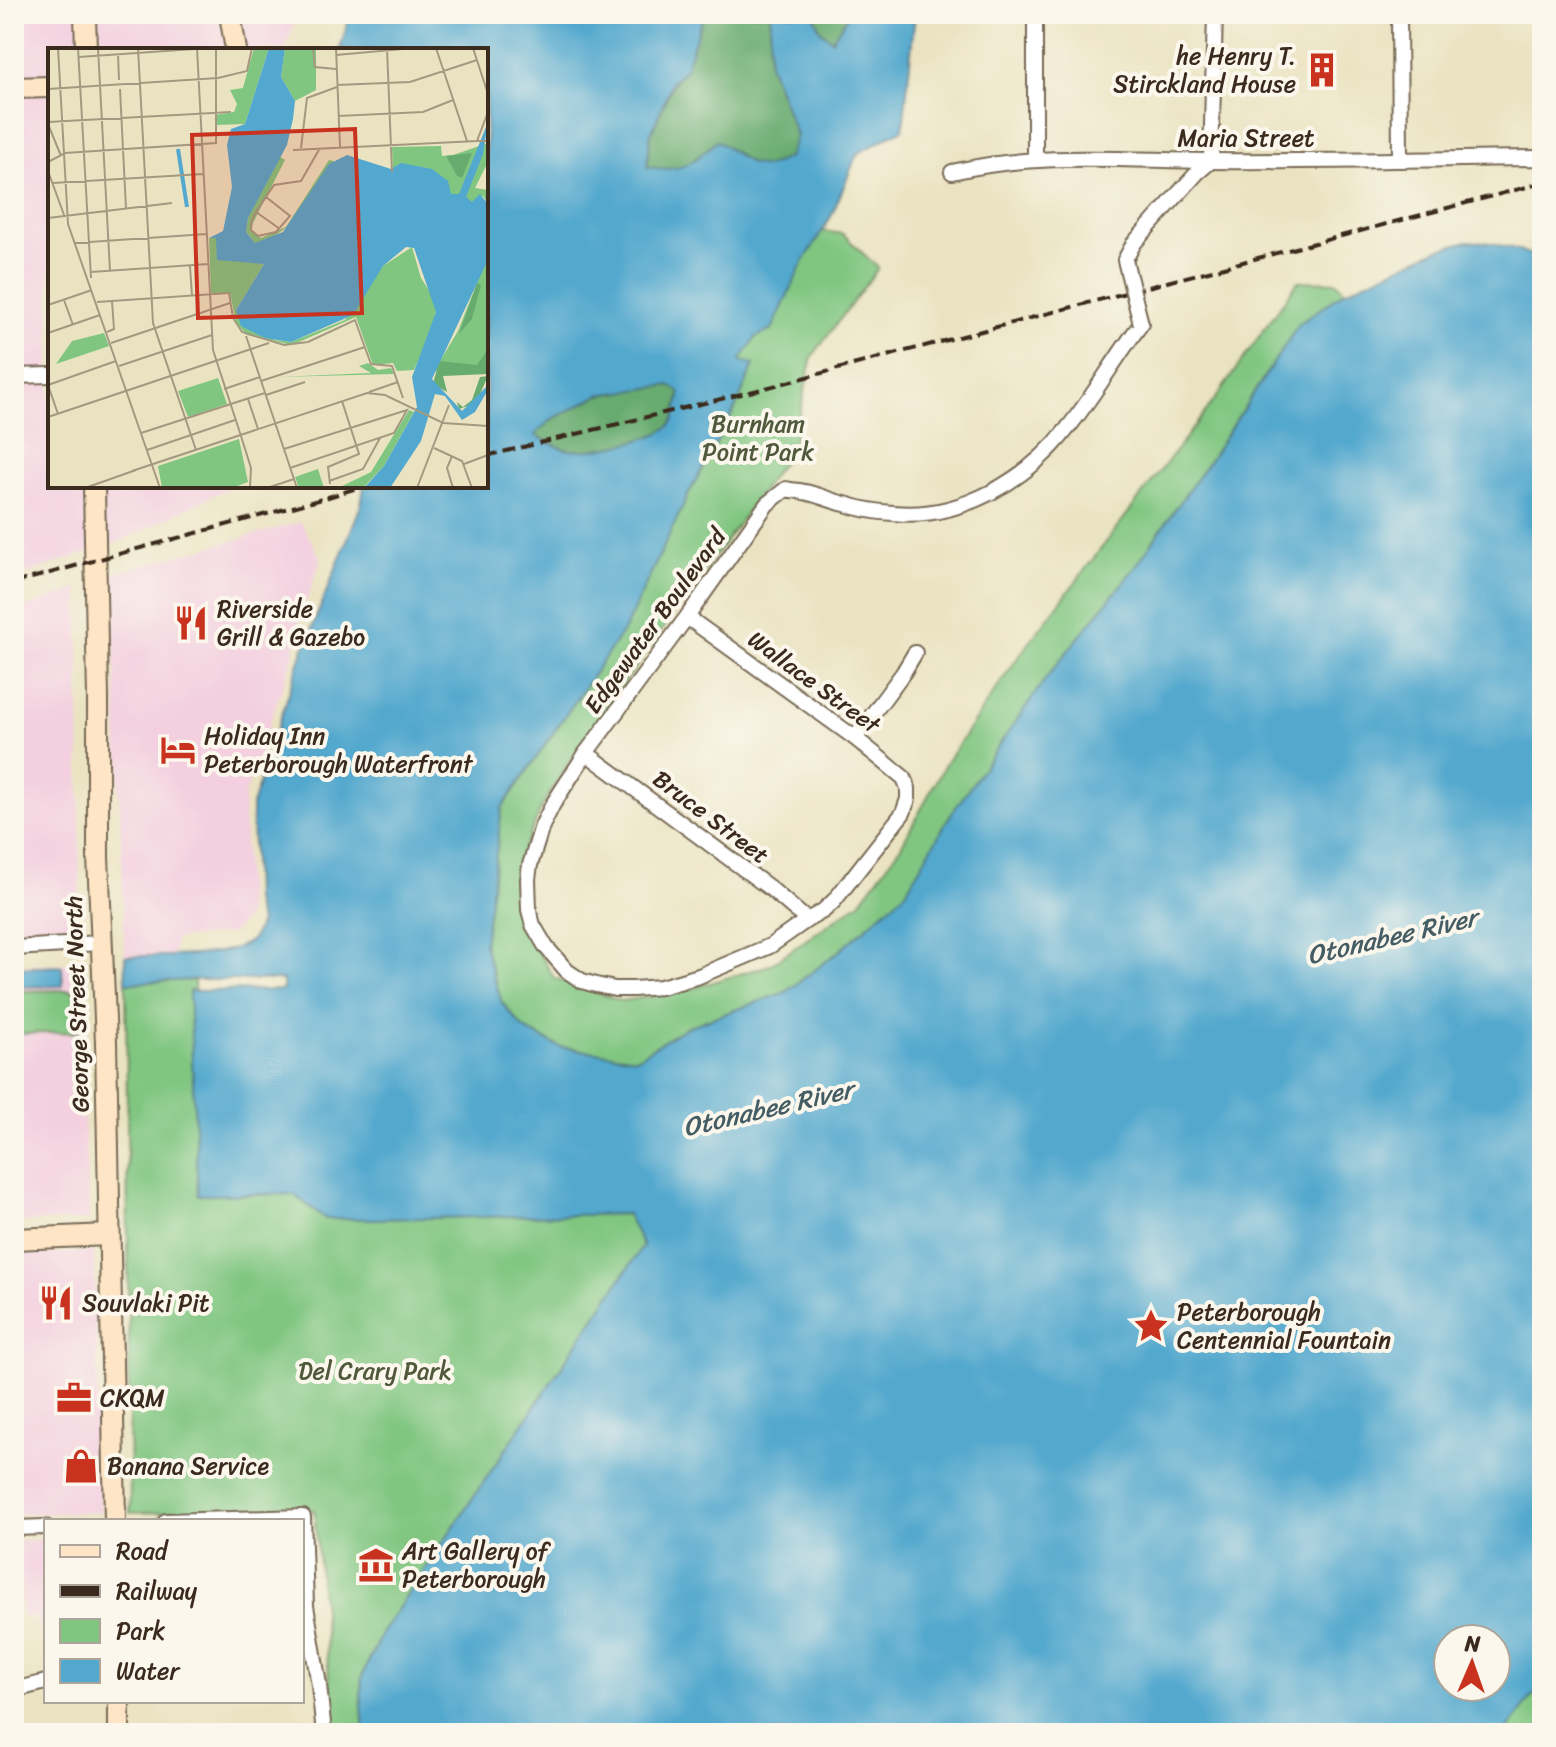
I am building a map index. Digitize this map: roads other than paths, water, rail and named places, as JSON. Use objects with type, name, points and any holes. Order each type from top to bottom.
[{"type":"main road","points":[[85,14],[86,48]]},
{"type":"main road","points":[[230,14],[236,48]]},
{"type":"main road","points":[[14,88],[48,87]]},
{"type":"main road","name":"George Street North","points":[[94,488],[98,857],[106,1042],[115,1519]]},
{"type":"main road","points":[[14,1239],[109,1235]]},
{"type":"main road","points":[[119,1703],[119,1733]]},
{"type":"street","points":[[1035,14],[1035,159]]},
{"type":"street","points":[[1211,161],[1215,14]]},
{"type":"street","points":[[1399,14],[1400,160]]},
{"type":"street","name":"Maria Street","points":[[952,172],[980,165],[1035,159],[1542,158]]},
{"type":"street","name":"Edgewater Boulevard","points":[[908,788],[903,813],[823,911],[770,946],[699,976],[661,987],[615,989],[582,981],[567,971],[546,947],[533,925],[528,879],[547,813],[586,753],[767,504],[786,489],[803,491],[848,506],[895,514],[925,513],[957,506],[993,492],[1018,477],[1067,430],[1141,324],[1125,260],[1134,243],[1211,161]]},
{"type":"street","points":[[14,376],[48,375]]},
{"type":"street","name":"Wallace Street","points":[[687,617],[855,738],[904,778],[908,788]]},
{"type":"street","points":[[855,738],[915,653]]},
{"type":"street","name":"Bruce Street","points":[[586,753],[771,889],[807,920]]},
{"type":"street","points":[[14,948],[100,943]]},
{"type":"street","points":[[234,1519],[303,1519]]},
{"type":"street","points":[[14,1528],[44,1527]]},
{"type":"street","points":[[304,1607],[319,1685],[324,1733]]},
{"type":"street","points":[[14,1690],[44,1682]]},
{"type":"water","name":"Otonabee River","points":[[350,14],[709,14],[703,17],[685,69],[672,82],[650,136],[647,167],[670,169],[686,165],[717,141],[751,164],[767,167],[789,157],[796,135],[769,63],[771,14],[814,14],[820,30],[832,40],[849,14],[915,14],[903,129],[857,154],[832,215],[801,266],[772,330],[756,337],[740,361],[754,364],[737,405],[688,495],[625,628],[502,808],[484,944],[502,1003],[524,1029],[560,1047],[636,1058],[687,1027],[786,992],[837,953],[905,893],[950,816],[1046,678],[1134,569],[1299,324],[1345,291],[1439,249],[1467,241],[1519,250],[1542,260],[1542,1683],[1505,1733],[364,1733],[362,1676],[381,1634],[643,1246],[627,1214],[326,1219],[293,1194],[198,1195],[189,991],[283,990],[283,980],[126,983],[125,956],[210,953],[228,950],[252,939],[260,922],[254,901],[252,805],[302,653],[361,505],[364,488],[488,488],[488,48],[341,48]],"holes":[[[670,385],[681,393],[672,423],[654,435],[608,447],[570,450],[535,435],[552,419],[599,395]]]},
{"type":"water","points":[[62,966],[63,986],[14,987],[14,968]]},
{"type":"railway","points":[[488,456],[758,390],[1542,183]]},
{"type":"railway","points":[[14,583],[357,488]]},
{"type":"place","name":"he Henry T. Stirckland House","points":[[1322,70]]},
{"type":"place","name":"Riverside Grill & Gazebo","points":[[191,623]]},
{"type":"place","name":"Holiday Inn Peterborough Waterfront","points":[[178,750]]},
{"type":"place","name":"Souvlaki Pit","points":[[56,1303]]},
{"type":"place","name":"Peterborough Centennial Fountain","points":[[1151,1326]]},
{"type":"place","name":"CKQM","points":[[74,1398]]},
{"type":"place","name":"Banana Service","points":[[81,1466]]},
{"type":"place","name":"Art Gallery of Peterborough","points":[[376,1565]]},
{"type":"park label","name":"Burnham Point Park","points":[[758,438]]},
{"type":"park label","name":"Del Crary Park","points":[[375,1371]]}]
